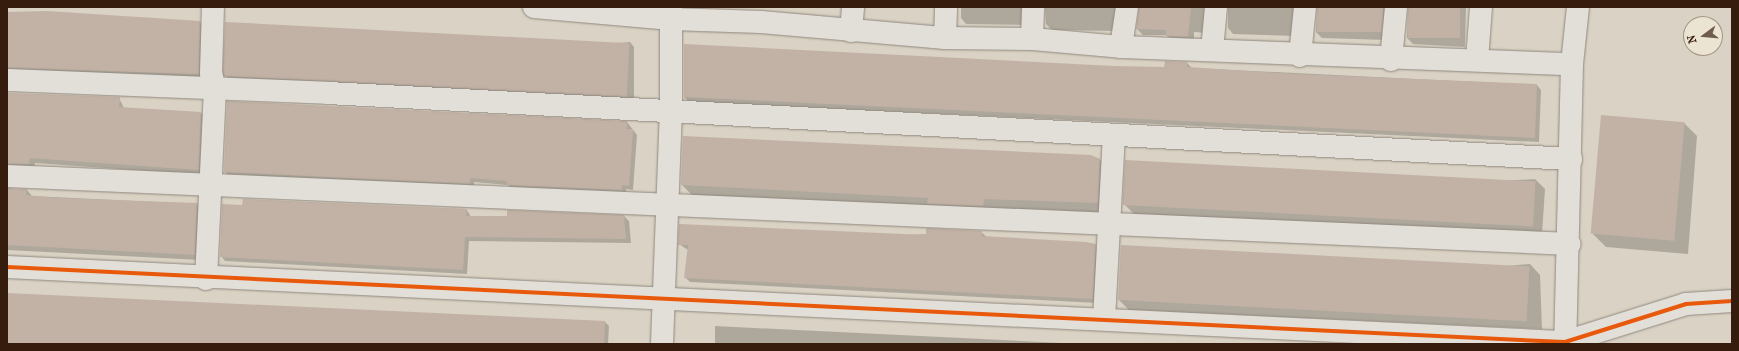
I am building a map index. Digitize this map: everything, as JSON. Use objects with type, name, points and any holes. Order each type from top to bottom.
[{"type":"street","points":[[206,279],[215,88],[211,73],[213,7]]},
{"type":"street","points":[[534,7],[762,15],[851,32],[945,38],[1032,39],[1121,48],[1212,50],[1391,60],[1477,60],[1572,64]]},
{"type":"street","points":[[851,32],[853,7]]},
{"type":"street","points":[[945,38],[946,7]]},
{"type":"street","points":[[1032,39],[1033,7]]},
{"type":"street","points":[[1121,48],[1126,7]]},
{"type":"street","points":[[1212,50],[1216,7]]},
{"type":"street","points":[[1300,56],[1305,7]]},
{"type":"street","points":[[1391,60],[1396,7]]},
{"type":"street","points":[[1477,60],[1481,7]]},
{"type":"street","points":[[1565,343],[1570,244],[1572,64],[1578,7]]},
{"type":"street","points":[[662,344],[662,298],[672,110],[671,13]]},
{"type":"street","points":[[7,80],[215,88],[672,110],[1571,160]]},
{"type":"street","points":[[1104,319],[1114,135]]},
{"type":"street","points":[[7,176],[666,206],[1570,244]]},
{"type":"street","points":[[7,267],[206,279],[662,298],[1565,343],[1686,304],[1732,300]]},
{"type":"building","points":[[1139,7],[1191,7],[1188,37],[1166,36],[1166,30],[1136,29]]},
{"type":"building","points":[[1317,7],[1383,7],[1383,32],[1317,32]]},
{"type":"building","points":[[1408,7],[1460,7],[1460,38],[1408,38]]},
{"type":"building","points":[[47,11],[200,21],[199,74],[7,68],[7,12]]},
{"type":"building","points":[[225,22],[629,43],[627,97],[222,76]]},
{"type":"building","points":[[684,44],[1114,66],[1164,67],[1165,61],[1187,62],[1187,67],[1293,74],[1537,84],[1535,138],[684,97]]},
{"type":"building","points":[[7,93],[120,97],[119,107],[201,112],[199,170],[30,158],[29,164],[7,164]]},
{"type":"building","points":[[227,101],[627,121],[627,129],[633,129],[629,186],[622,185],[622,190],[507,185],[507,181],[470,178],[470,184],[224,172]]},
{"type":"building","points":[[1601,115],[1685,122],[1674,241],[1591,234]]},
{"type":"building","points":[[683,136],[1091,155],[1100,159],[1098,203],[984,199],[983,206],[927,204],[928,198],[681,185]]},
{"type":"building","points":[[1125,160],[1535,182],[1533,226],[1123,205]]},
{"type":"building","points":[[7,189],[27,189],[26,195],[58,198],[197,203],[195,255],[7,245]]},
{"type":"building","points":[[243,199],[467,209],[466,216],[507,216],[507,210],[624,215],[626,239],[465,237],[463,270],[220,257],[222,204],[242,205]]},
{"type":"building","points":[[679,224],[926,235],[926,228],[982,231],[982,236],[1086,242],[1096,244],[1093,299],[684,278],[688,245],[678,245]]},
{"type":"building","points":[[1121,245],[1529,266],[1527,321],[1118,300]]},
{"type":"building","points":[[7,293],[605,321],[604,344],[7,344]]},
{"type":"cycle path","points":[[7,267],[1565,342],[1686,304],[1732,301]]}]
